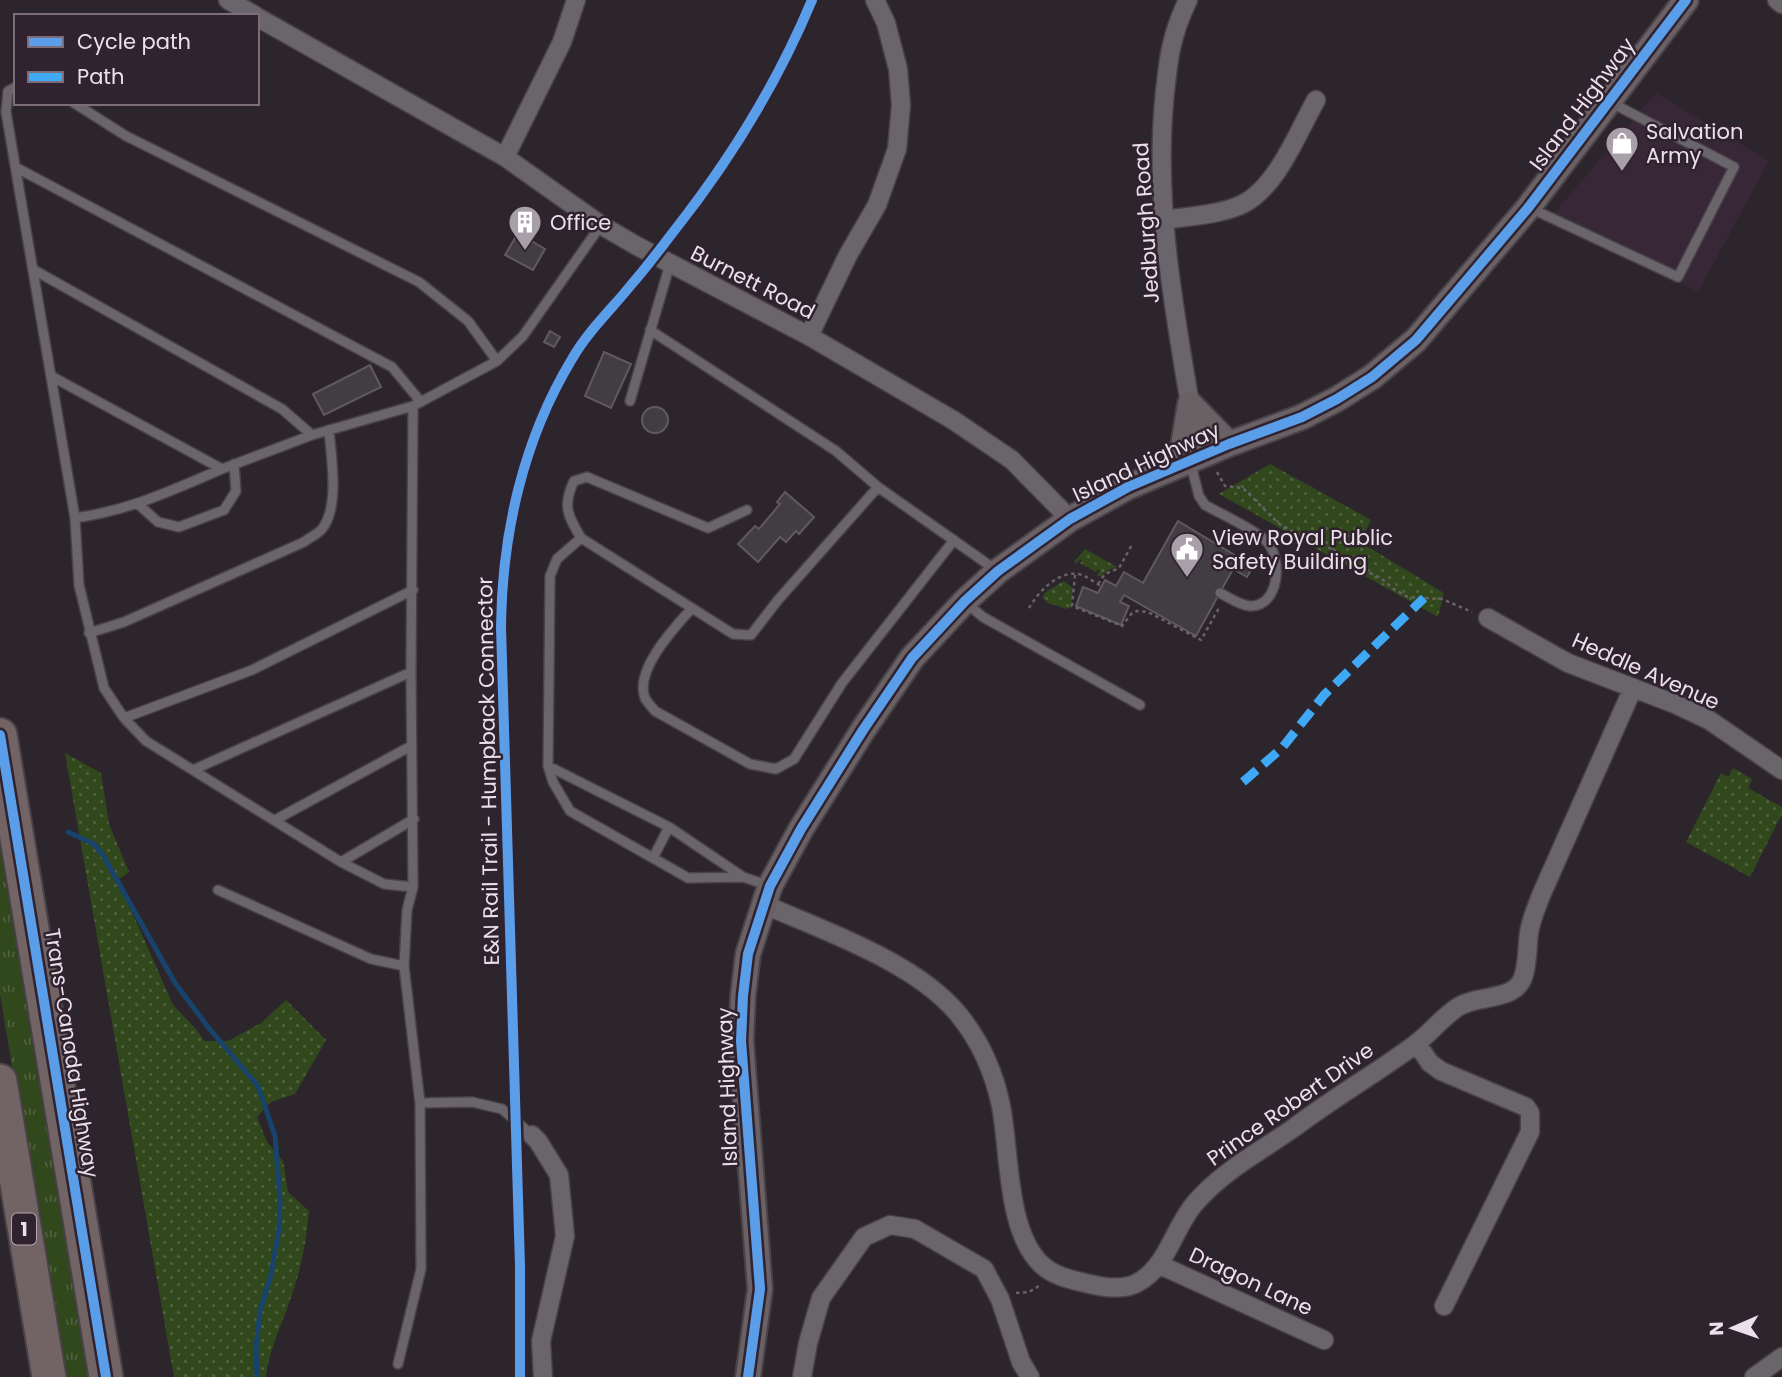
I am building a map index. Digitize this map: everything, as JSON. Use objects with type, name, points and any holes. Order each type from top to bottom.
[{"type":"highway","name":"Trans-Canada Highway","points":[[0,735],[106,1377]]},
{"type":"highway","name":"1","points":[[0,1082],[49,1377]]},
{"type":"main road","name":"Island Highway","points":[[748,1377],[760,1289],[742,1055],[743,996],[748,954],[767,895],[801,829],[912,658],[965,601],[998,571],[1070,519],[1128,487],[1302,417],[1372,377],[1416,340],[1528,208],[1686,0]]},
{"type":"main road","points":[[1189,404],[1202,455]]},
{"type":"main road","points":[[1189,404],[1202,455]]},
{"type":"street","name":"Burnett Road","points":[[228,0],[252,14]]},
{"type":"street","points":[[505,156],[562,42],[576,0]]},
{"type":"street","points":[[809,336],[848,255],[877,205],[897,149],[901,105],[898,69],[886,23],[875,0]]},
{"type":"street","name":"Jedburgh Road","points":[[1188,0],[1169,48],[1160,148],[1164,220],[1189,404]]},
{"type":"street","points":[[1777,0],[1782,4]]},
{"type":"street","name":"Burnett Road","points":[[259,18],[505,156],[601,225],[809,336],[953,420],[1012,460],[1070,519]]},
{"type":"street","points":[[1164,220],[1229,209],[1241,205],[1262,190],[1271,181],[1316,100]]},
{"type":"street","name":"Heddle Avenue","points":[[1488,618],[1568,663],[1709,720],[1782,770]]},
{"type":"street","name":"Prince Robert Drive","points":[[767,895],[908,972],[939,995],[958,1014],[977,1041],[993,1075],[1004,1125],[1018,1221],[1027,1245],[1039,1263],[1056,1274],[1091,1285],[1125,1287],[1136,1284],[1158,1264],[1192,1205],[1230,1170],[1417,1044],[1460,1006],[1514,989],[1522,980],[1530,928],[1542,893],[1633,688]]},
{"type":"street","points":[[1417,1044],[1430,1063],[1441,1071],[1526,1107],[1530,1113],[1530,1132],[1444,1306]]},
{"type":"street","points":[[532,1135],[559,1175],[565,1236],[541,1341],[543,1377]]},
{"type":"street","points":[[803,1377],[808,1343],[821,1298],[864,1237],[890,1225],[915,1229],[984,1269],[1000,1299],[1021,1362],[1030,1377]]},
{"type":"street","name":"Dragon Lane","points":[[1158,1264],[1324,1340]]},
{"type":"street","points":[[1754,1377],[1782,1357]]},
{"type":"lane","points":[[14,88],[8,91],[6,112],[75,518],[79,585],[104,688],[124,718],[146,741],[341,862],[384,884],[413,887]]},
{"type":"lane","points":[[1528,208],[1678,277],[1734,167],[1609,101]]},
{"type":"lane","points":[[77,105],[126,136],[419,282],[468,321],[497,361]]},
{"type":"lane","points":[[16,168],[393,367],[417,404],[411,672],[413,887],[407,910],[404,966],[420,1103],[421,1269],[398,1364]]},
{"type":"lane","points":[[75,518],[112,512],[138,504],[312,435],[417,404],[497,361],[523,336],[601,225]]},
{"type":"lane","points":[[630,401],[670,264]]},
{"type":"lane","points":[[34,270],[282,409],[312,435]]},
{"type":"lane","points":[[650,330],[836,451],[878,487],[998,571]]},
{"type":"lane","points":[[51,376],[222,469]]},
{"type":"lane","points":[[89,634],[124,622],[304,542],[322,528],[331,508],[329,430]]},
{"type":"lane","points":[[1202,455],[1199,496],[1205,505],[1266,540],[1273,551],[1275,584],[1270,596],[1262,604],[1240,604],[1220,593]]},
{"type":"lane","points":[[138,504],[158,522],[179,527],[224,510],[236,491],[234,464]]},
{"type":"lane","points":[[747,510],[708,528],[587,477],[574,481],[567,495],[568,515],[581,538],[733,634],[751,635],[778,600],[878,487]]},
{"type":"lane","points":[[581,538],[557,559],[550,576],[548,766],[553,782],[570,811],[688,878],[743,877]]},
{"type":"lane","points":[[691,609],[656,649],[645,680],[644,697],[655,711],[750,764],[776,769],[794,759],[842,683],[954,540]]},
{"type":"lane","points":[[124,718],[253,670],[413,590]]},
{"type":"lane","points":[[965,601],[983,617],[1140,705]]},
{"type":"lane","points":[[193,770],[411,672]]},
{"type":"lane","points":[[275,820],[411,746]]},
{"type":"lane","points":[[548,766],[669,827],[767,895]]},
{"type":"lane","points":[[341,862],[414,819]]},
{"type":"lane","points":[[653,858],[669,827]]},
{"type":"lane","points":[[218,890],[372,959],[404,966]]},
{"type":"lane","points":[[420,1103],[472,1102],[502,1109],[532,1135]]},
{"type":"path","points":[[1202,455],[1225,486],[1243,488],[1278,523],[1311,542],[1333,549],[1343,559],[1382,579],[1395,590],[1408,597],[1442,599],[1488,618]]},
{"type":"path","points":[[1030,608],[1039,592],[1062,577],[1082,575],[1100,586],[1105,574],[1119,568],[1133,543]]},
{"type":"path","points":[[1075,575],[1072,606],[1122,626],[1132,613],[1148,612],[1201,640],[1213,618]]},
{"type":"path","points":[[1095,622],[1098,616]]},
{"type":"path","points":[[1000,1299],[1014,1293],[1037,1289],[1056,1274]]},
{"type":"shaded area","points":[[1656,93],[1769,161],[1698,292],[1550,218]]},
{"type":"green space","points":[[1270,464],[1371,520],[1360,542],[1444,593],[1438,617],[1219,494]]},
{"type":"green space","points":[[1085,549],[1117,567],[1100,577],[1097,575],[1100,570],[1096,572],[1080,563],[1082,560],[1076,564],[1074,562]]},
{"type":"green space","points":[[1064,581],[1073,588],[1071,607],[1067,609],[1048,603],[1042,597]]},
{"type":"green space","points":[[65,753],[101,773],[109,824],[129,872],[118,880],[173,1005],[204,1041],[228,1041],[261,1023],[286,1000],[326,1040],[295,1094],[271,1102],[257,1117],[267,1142],[283,1161],[288,1192],[309,1211],[298,1273],[271,1353],[266,1377],[174,1377]]},
{"type":"green space","points":[[1733,768],[1752,779],[1748,788],[1782,807],[1782,814],[1750,877],[1686,842],[1721,773],[1728,777]]},
{"type":"green space","points":[[0,849],[88,1377],[64,1377],[0,994]]},
{"type":"building","name":"Office","points":[[518,233],[545,249],[533,270],[505,255]]},
{"type":"building","points":[[550,331],[560,337],[554,347],[544,342]]},
{"type":"building","points":[[604,352],[631,364],[611,408],[585,396]]},
{"type":"building","points":[[370,365],[381,387],[324,415],[313,394]]},
{"type":"building","points":[[655,407],[664,411],[668,420],[664,429],[655,433],[646,429],[642,420],[646,411]]},
{"type":"building","points":[[785,492],[814,517],[799,534],[796,531],[786,542],[780,537],[758,562],[738,544],[755,526],[759,529],[780,504],[777,502]]},
{"type":"building","name":"View Royal Public Safety Building","points":[[1178,521],[1253,566],[1247,577],[1233,569],[1196,636],[1124,595],[1120,602],[1129,606],[1121,625],[1076,606],[1083,587],[1098,593],[1105,580],[1116,586],[1124,572],[1143,583]]},
{"type":"waterway","points":[[68,832],[94,844],[104,857],[175,983],[258,1086],[275,1136],[280,1199],[279,1229],[271,1275],[260,1311],[256,1349],[257,1377]]},
{"type":"marked path","points":[[1243,782],[1282,748],[1324,695],[1424,598]]},
{"type":"cycle path","name":"E&N Rail Trail - Humpback Connector","points":[[520,1377],[520,1266],[501,627],[506,557],[518,489],[540,422],[578,349],[674,231],[733,149],[784,62],[812,0]]},
{"type":"cycle path","points":[[748,1377],[760,1289],[741,1041],[748,954],[770,886],[801,829],[912,658],[965,601],[998,571],[1070,519],[1128,487],[1229,444],[1302,417],[1337,399],[1372,377],[1416,340],[1528,208],[1686,0]]},
{"type":"cycle path","points":[[0,735],[106,1377]]},
{"type":"place","name":"Salvation Army","points":[[1622,173]]},
{"type":"place","name":"Office","points":[[525,252]]},
{"type":"place","name":"View Royal Public Safety Building","points":[[1187,579]]}]
